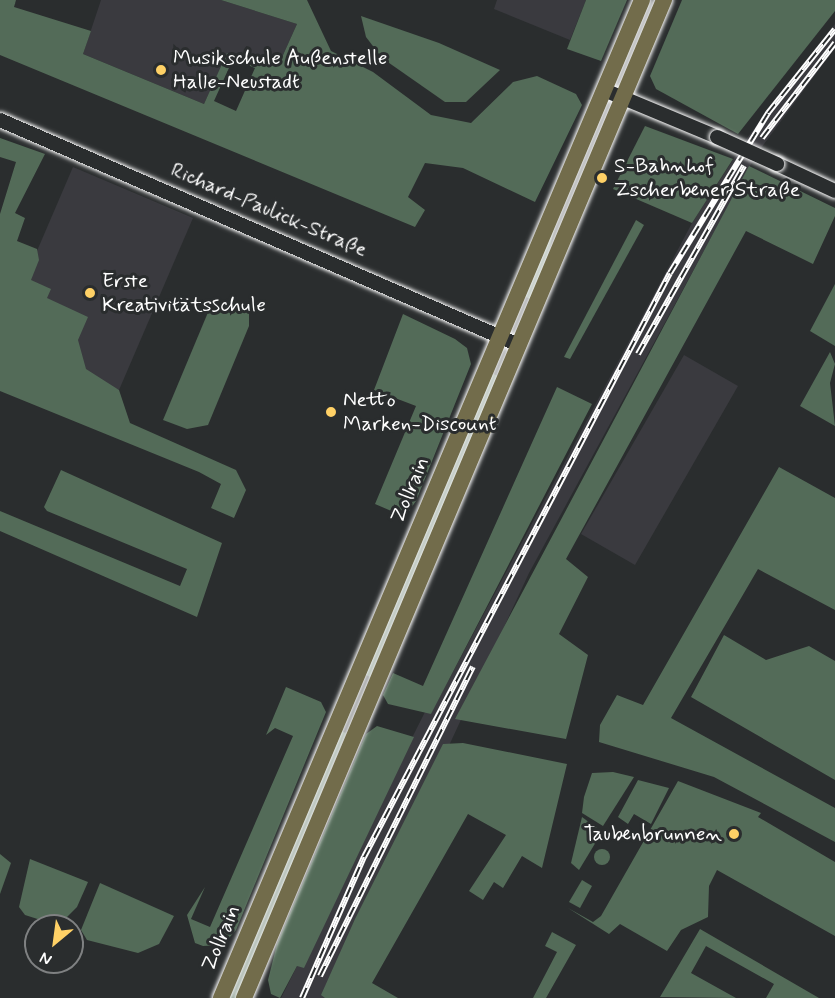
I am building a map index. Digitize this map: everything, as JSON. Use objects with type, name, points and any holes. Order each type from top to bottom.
[{"type":"main road","name":"Zollrain","points":[[220,998],[642,0]]},
{"type":"main road","name":"Zollrain","points":[[244,998],[664,0]]},
{"type":"street","points":[[604,90],[717,137],[835,191]]},
{"type":"street","name":"Richard-Paulick-Straße","points":[[0,120],[519,345]]},
{"type":"shaded area","points":[[101,0],[221,0],[297,24],[279,64],[227,54],[204,104],[83,54]]},
{"type":"shaded area","points":[[497,0],[586,0],[570,40],[494,9]]},
{"type":"shaded area","points":[[835,24],[835,48],[756,155],[529,573],[332,998],[281,998],[426,710],[431,713],[692,223],[747,138]]},
{"type":"shaded area","name":"Erste Kreativitätsschule","points":[[73,167],[193,218],[119,390],[0,337]]},
{"type":"shaded area","points":[[684,355],[738,386],[635,565],[581,534]]},
{"type":"green space","points":[[0,0],[16,0],[14,7],[91,31],[83,54],[204,104],[227,53],[279,64],[297,24],[221,0],[307,0],[331,51],[373,72],[431,115],[471,123],[513,82],[537,76],[576,94],[582,105],[535,202],[463,168],[425,163],[408,197],[425,210],[415,227],[0,55]],"holes":[[[233,59],[255,68],[236,111],[214,101]]]},
{"type":"green space","points":[[586,0],[627,0],[601,61],[567,49]]},
{"type":"green space","points":[[682,0],[835,0],[835,11],[738,134],[656,89],[650,76]]},
{"type":"green space","points":[[361,16],[439,43],[500,70],[466,102],[445,102],[382,58],[366,37]]},
{"type":"green space","points":[[645,126],[733,159],[692,223],[613,189]]},
{"type":"green space","points":[[0,138],[45,154],[15,213],[25,218],[17,241],[37,249],[39,260],[31,280],[51,289],[47,298],[88,317],[78,340],[86,369],[119,390],[130,423],[236,470],[246,490],[234,518],[211,508],[221,484],[199,472],[0,391],[0,214],[16,162],[0,157]]},
{"type":"green space","points":[[749,166],[835,208],[835,216],[813,264],[746,231],[566,559],[588,577],[559,634],[588,655],[566,739],[455,719]]},
{"type":"green space","points":[[636,220],[644,225],[570,359],[564,357]]},
{"type":"green space","points":[[556,222],[548,255],[530,299],[524,296]]},
{"type":"green space","points":[[835,284],[835,346],[810,331]]},
{"type":"green space","points":[[214,298],[249,313],[249,326],[208,425],[187,429],[163,420]]},
{"type":"green space","points":[[403,314],[455,339],[467,348],[471,364],[416,501],[409,511],[396,513],[375,504],[416,406],[374,390]]},
{"type":"green space","points":[[830,352],[835,364],[830,383],[835,426],[800,406]]},
{"type":"green space","points":[[491,373],[498,376],[370,677],[364,674]]},
{"type":"green space","points":[[557,387],[592,404],[431,714],[388,704],[383,695],[393,673],[423,686]]},
{"type":"green space","points":[[779,467],[835,498],[835,610],[758,569],[671,718],[835,808],[835,842],[714,777],[599,742],[600,725],[617,695],[643,705]]},
{"type":"green space","points":[[61,470],[222,543],[197,617],[0,531],[0,511],[180,586],[187,569],[47,511],[44,507]]},
{"type":"green space","points":[[724,635],[766,660],[809,646],[835,661],[835,780],[691,697]]},
{"type":"green space","points":[[286,687],[321,702],[326,712],[236,930],[223,945],[203,946],[195,943],[187,915],[205,887],[191,919],[210,927],[293,736],[275,728],[266,735]]},
{"type":"green space","points":[[377,726],[414,737],[304,968],[297,966],[280,998],[271,994],[268,980],[277,944],[366,734]]},
{"type":"green space","points":[[340,731],[346,733],[237,998],[230,998]]},
{"type":"green space","points":[[463,743],[567,764],[542,868],[522,856],[503,888],[494,882],[483,900],[469,891],[506,835],[468,814],[372,983],[398,998],[325,998],[321,995],[355,919],[443,744]]},
{"type":"green space","points":[[613,772],[634,777],[603,826],[582,813],[584,797],[592,773]]},
{"type":"green space","points":[[638,780],[669,788],[651,824],[634,814],[628,824],[618,817]]},
{"type":"green space","points":[[678,781],[761,813],[758,817],[835,862],[835,936],[717,870],[709,886],[708,917],[681,930],[667,951],[620,924],[609,934],[568,908],[593,922],[601,916]]},
{"type":"green space","points":[[582,817],[602,832],[579,870],[571,863]]},
{"type":"green space","points":[[602,849],[608,851],[610,857],[608,863],[602,865],[596,863],[594,857],[596,851]]},
{"type":"green space","points":[[0,854],[11,863],[0,894]]},
{"type":"green space","points":[[30,859],[88,882],[77,907],[70,914],[24,914],[19,907]]},
{"type":"green space","points":[[582,880],[592,886],[580,908],[569,902]]},
{"type":"green space","points":[[100,883],[174,916],[159,944],[138,953],[87,940],[84,935],[84,923]]},
{"type":"green space","points":[[700,929],[819,998],[766,998],[774,984],[706,946],[691,973],[736,998],[660,997]]},
{"type":"green space","points":[[552,932],[576,945],[546,998],[533,998],[557,952],[545,946]]},
{"type":"railway","points":[[302,998],[364,857],[670,273],[768,113],[835,29]]},
{"type":"railway","points":[[762,138],[835,43]]},
{"type":"railway","points":[[638,354],[744,166]]},
{"type":"railway","points":[[320,976],[473,667]]},
{"type":"place","name":"Musikschule Außenstelle Halle-Neustadt","points":[[161,70]]},
{"type":"place","name":"S-Bahnhof Zscherbener Straße","points":[[602,178]]},
{"type":"place","name":"Erste Kreativitätsschule","points":[[90,293]]},
{"type":"place","name":"Netto Marken-Discount","points":[[331,412]]},
{"type":"place","name":"Taubenbrunnen","points":[[734,834]]}]
